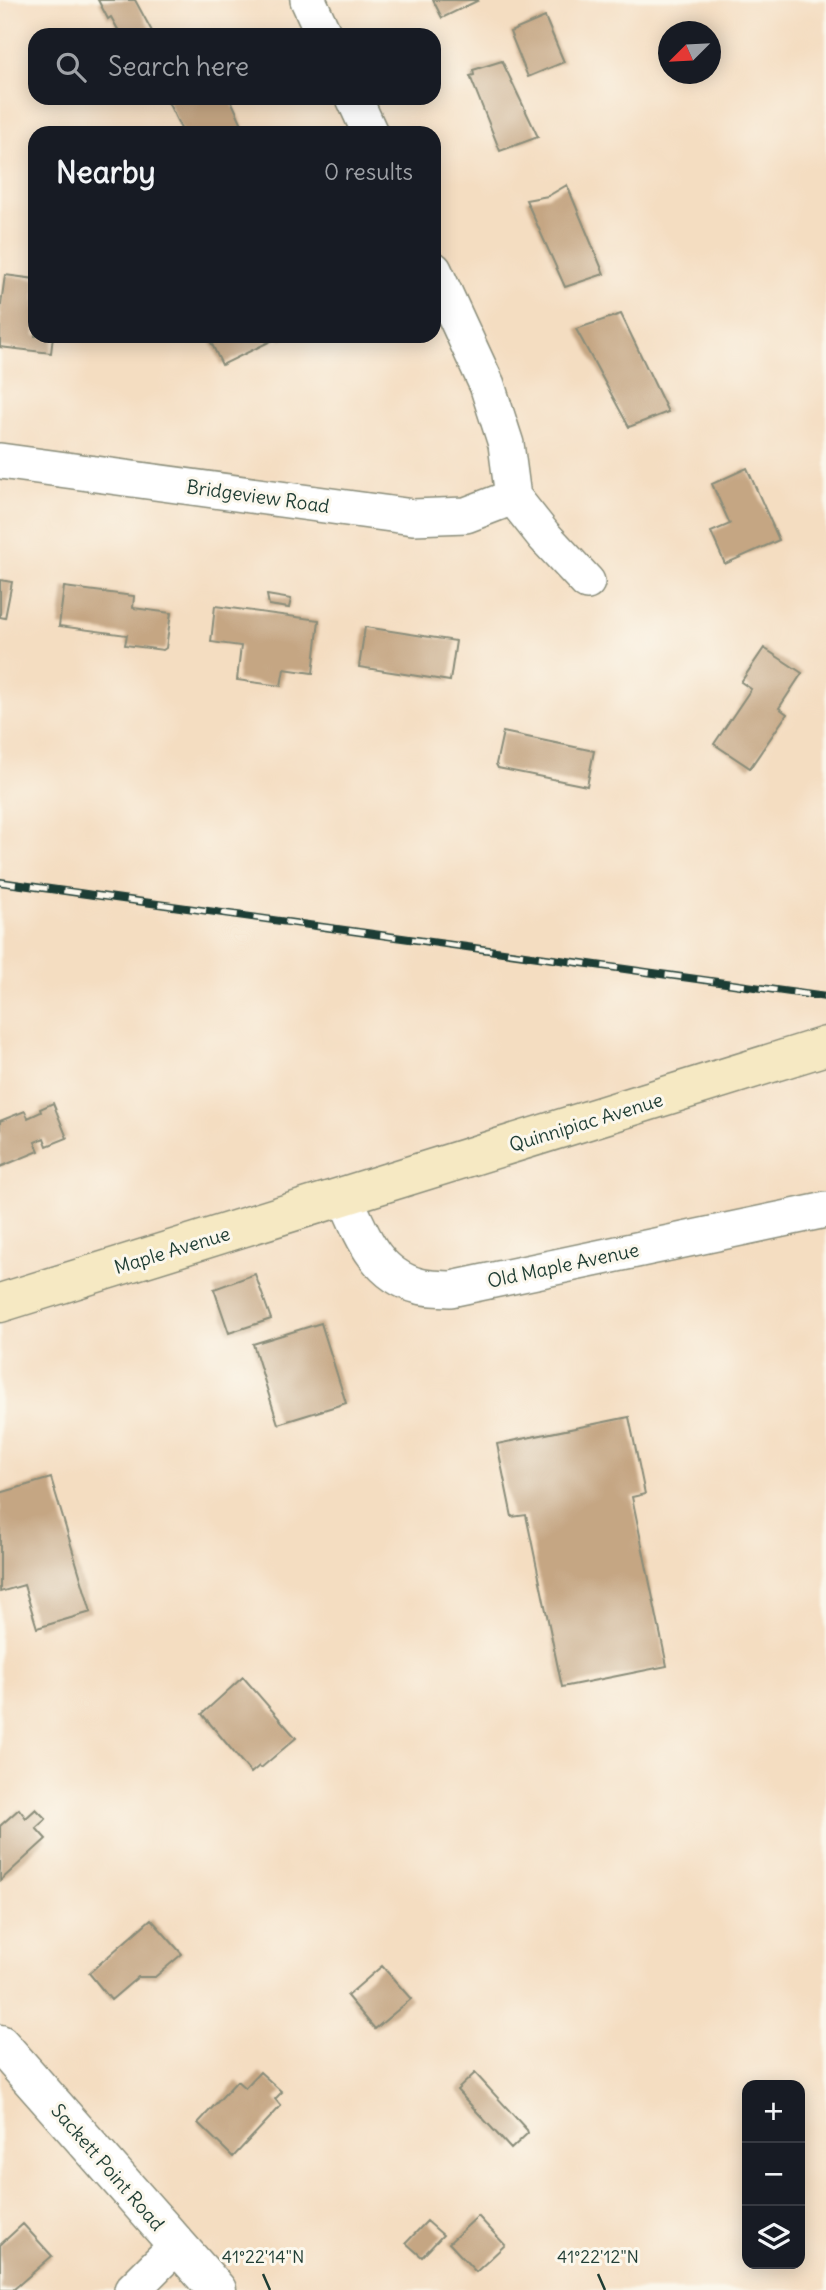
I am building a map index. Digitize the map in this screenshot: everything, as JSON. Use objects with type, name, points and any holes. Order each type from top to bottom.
[{"type":"main road","name":"Quinnipiac Avenue","points":[[345,1197],[826,1046]]},
{"type":"main road","name":"Maple Avenue","points":[[0,1303],[345,1197]]},
{"type":"street","points":[[308,0],[321,28]]},
{"type":"street","points":[[357,105],[367,126]]},
{"type":"street","points":[[441,285],[487,385],[506,444],[513,497],[544,536],[587,582]]},
{"type":"street","name":"Bridgeview Road","points":[[0,461],[412,517],[466,515],[513,497]]},
{"type":"street","name":"Old Maple Avenue","points":[[345,1197],[368,1249],[390,1273],[418,1286],[452,1289],[826,1210]]},
{"type":"street","name":"Sackett Point Road","points":[[0,2044],[217,2290]]},
{"type":"street","points":[[132,2290],[177,2245]]},
{"type":"building","points":[[98,0],[135,0],[150,28],[117,28],[111,17],[108,19]]},
{"type":"building","points":[[433,0],[479,0],[442,18]]},
{"type":"building","points":[[545,17],[564,62],[528,77],[510,32]]},
{"type":"building","points":[[502,61],[538,137],[500,151],[470,76],[474,75],[473,70]]},
{"type":"building","points":[[169,105],[233,105],[243,126],[180,126]]},
{"type":"building","points":[[567,185],[604,274],[565,287],[526,200],[548,196]]},
{"type":"building","points":[[5,275],[28,278],[28,343],[52,343],[51,353],[0,347],[0,312]]},
{"type":"building","points":[[621,314],[668,412],[629,427],[576,329]]},
{"type":"building","points":[[211,343],[267,343],[222,365]]},
{"type":"building","points":[[747,468],[779,540],[725,564],[711,532],[730,524],[712,484]]},
{"type":"building","points":[[0,580],[12,582],[5,618],[0,617]]},
{"type":"building","points":[[64,587],[134,596],[133,608],[171,613],[166,648],[163,650],[125,645],[127,635],[59,626]]},
{"type":"building","points":[[267,595],[291,599],[289,608],[269,605]]},
{"type":"building","points":[[215,606],[319,620],[313,673],[284,669],[281,686],[237,680],[241,646],[211,642]]},
{"type":"building","points":[[365,627],[456,641],[450,681],[359,667]]},
{"type":"building","points":[[764,648],[802,673],[779,708],[787,714],[750,768],[714,744],[751,689],[741,682]]},
{"type":"building","points":[[503,732],[594,751],[587,786],[498,768],[496,764]]},
{"type":"building","points":[[53,1103],[67,1138],[47,1146],[44,1138],[35,1142],[39,1151],[0,1167],[0,1121],[25,1111],[28,1118]]},
{"type":"building","points":[[255,1274],[271,1319],[229,1333],[214,1289]]},
{"type":"building","points":[[321,1323],[346,1403],[278,1424],[253,1344]]},
{"type":"building","points":[[629,1417],[645,1494],[632,1497],[667,1666],[562,1687],[526,1515],[512,1517],[497,1444]]},
{"type":"building","points":[[51,1478],[91,1612],[37,1628],[24,1585],[0,1592],[0,1493]]},
{"type":"building","points":[[243,1677],[296,1738],[261,1768],[259,1766],[251,1773],[202,1714]]},
{"type":"building","points":[[19,1809],[26,1818],[36,1809],[46,1819],[36,1828],[46,1839],[0,1881],[0,1826]]},
{"type":"building","points":[[151,1919],[182,1954],[155,1977],[138,1977],[111,2000],[89,1973]]},
{"type":"building","points":[[382,1966],[411,1999],[375,2029],[347,1996]]},
{"type":"building","points":[[260,2072],[282,2092],[275,2099],[281,2106],[233,2157],[198,2123],[237,2081],[245,2088]]},
{"type":"building","points":[[475,2073],[527,2130],[528,2133],[511,2149],[457,2090]]},
{"type":"building","points":[[478,2216],[505,2245],[476,2272],[449,2243]]},
{"type":"building","points":[[427,2221],[443,2235],[422,2257],[406,2243]]},
{"type":"building","points":[[23,2224],[52,2256],[13,2290],[0,2290],[0,2245]]},
{"type":"railway","points":[[0,882],[826,997]]}]
